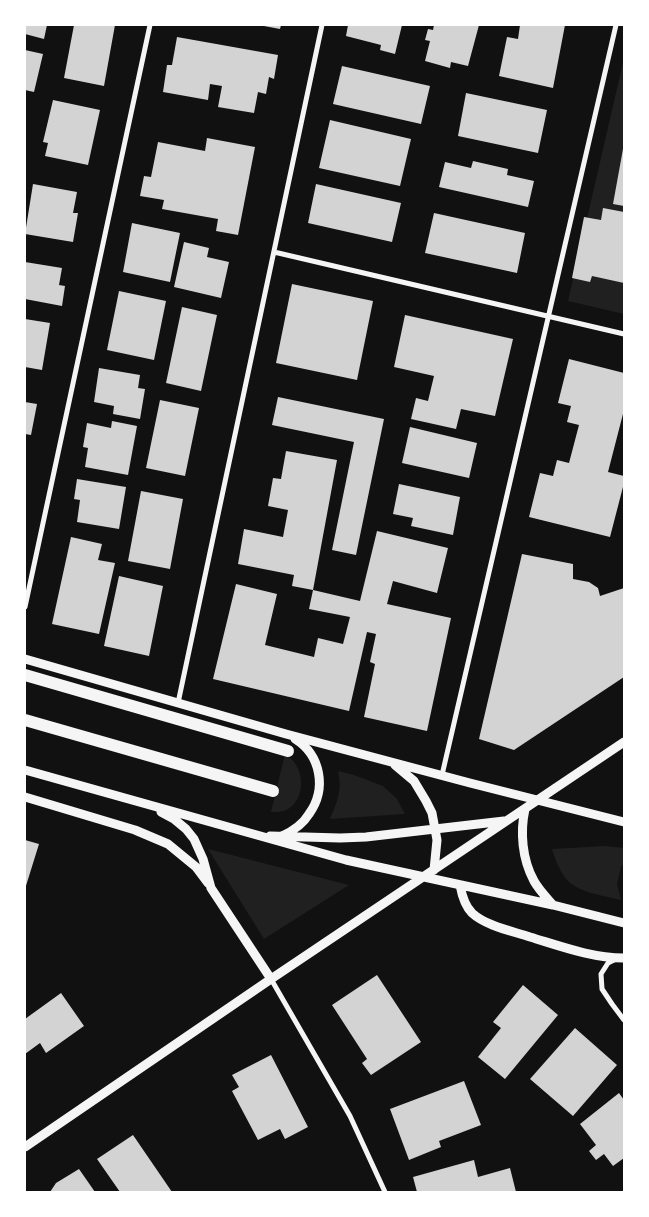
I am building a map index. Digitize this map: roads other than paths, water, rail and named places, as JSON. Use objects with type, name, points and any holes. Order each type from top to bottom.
[{"type":"main road","points":[[25,675],[288,752]]},
{"type":"main road","points":[[25,720],[273,791]]},
{"type":"street","points":[[25,607],[150,25]]},
{"type":"street","points":[[178,703],[322,25]]},
{"type":"street","points":[[442,775],[616,25]]},
{"type":"street","points":[[274,252],[624,334]]},
{"type":"street","points":[[25,658],[286,734],[624,822]]},
{"type":"street","points":[[282,836],[301,824],[309,815],[318,798],[320,778],[309,752],[302,744],[286,734]]},
{"type":"street","points":[[25,1147],[624,742]]},
{"type":"street","points":[[391,762],[414,781],[432,813],[437,840],[434,870]]},
{"type":"street","points":[[25,770],[346,860],[553,905],[624,923]]},
{"type":"street","points":[[25,796],[136,830],[168,844],[196,867],[271,980],[350,1116],[385,1192]]},
{"type":"street","points":[[146,804],[174,819],[194,839],[203,859],[211,888]]},
{"type":"street","points":[[525,808],[523,844],[530,872],[540,890],[553,905]]},
{"type":"street","points":[[258,836],[366,837],[506,821]]},
{"type":"street","points":[[460,885],[465,903],[472,913],[485,922],[575,950],[621,958]]},
{"type":"street","points":[[621,958],[608,963],[601,974],[602,989],[624,1020]]}]
